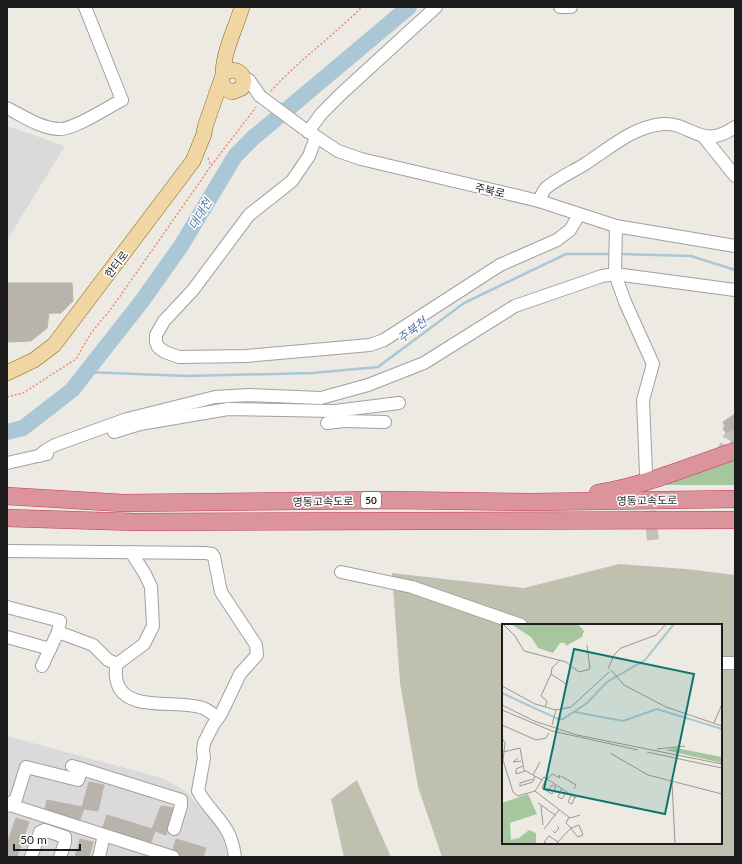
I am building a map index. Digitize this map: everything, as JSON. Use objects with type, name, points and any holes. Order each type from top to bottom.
[{"type":"highway","points":[[531,502],[614,490],[735,451]]},
{"type":"highway","name":"영동고속도로","points":[[7,496],[123,503],[388,500],[531,502],[735,498]]},
{"type":"highway","name":"영동고속도로","points":[[7,518],[135,522],[735,520]]},
{"type":"main road","name":"한터로","points":[[7,373],[34,360],[54,345],[193,161],[204,134],[204,127],[223,79],[226,50],[230,44],[242,7]]},
{"type":"main road","points":[[230,44],[240,83]]},
{"type":"main road","points":[[233,70],[240,83],[225,89],[223,79],[233,70]]},
{"type":"main road","name":"한터로","points":[[204,134],[209,130],[223,105],[240,83]]},
{"type":"street","points":[[7,108],[46,127],[60,130],[83,121],[122,100],[85,7]]},
{"type":"street","points":[[436,7],[321,114],[309,132],[309,156],[292,181],[249,215],[193,290],[164,320],[156,335],[158,348],[179,357],[211,357],[246,356],[370,345],[384,340],[500,265],[557,240],[570,230],[579,215]]},
{"type":"street","points":[[560,7],[571,7]]},
{"type":"street","name":"주북로","points":[[240,83],[246,90],[262,98],[338,151],[361,159],[539,201],[579,215],[616,231],[735,246]]},
{"type":"street","points":[[539,201],[545,189],[557,180],[632,132],[664,124],[703,136],[712,137],[735,127]]},
{"type":"street","points":[[703,136],[735,176]]},
{"type":"street","points":[[616,231],[615,274],[625,302],[653,364],[643,400],[646,473]]},
{"type":"street","points":[[39,456],[55,445],[127,419],[215,397],[249,395],[321,398],[368,385],[424,363],[515,306],[602,276],[615,274],[735,290]]},
{"type":"street","points":[[7,463],[75,447],[140,424],[228,409],[336,410],[399,403]]},
{"type":"street","points":[[336,410],[344,422]]},
{"type":"street","points":[[327,423],[385,422]]},
{"type":"street","points":[[7,551],[212,554],[214,557],[221,592],[256,645],[256,655],[240,674],[204,743],[204,758],[198,791],[226,825],[232,840],[235,857]]},
{"type":"street","points":[[131,552],[145,574],[150,588],[154,626],[144,644],[117,664],[115,677],[118,689],[125,696],[135,701],[180,704],[203,708],[218,718]]},
{"type":"street","points":[[341,572],[412,586],[518,624]]},
{"type":"street","points":[[7,607],[60,621],[58,632],[42,666]]},
{"type":"street","points":[[58,632],[93,645],[108,660],[117,664]]},
{"type":"street","points":[[7,637],[50,649]]},
{"type":"street","points":[[722,663],[735,663]]},
{"type":"street","points":[[7,804],[16,799],[26,767],[78,780],[77,767],[180,800],[182,806],[174,829]]},
{"type":"street","points":[[7,804],[170,857]]},
{"type":"street","points":[[31,857],[40,832],[44,830],[65,837],[66,842],[60,857]]},
{"type":"street","points":[[98,857],[104,835]]},
{"type":"path","points":[[7,397],[23,393],[76,359],[91,333],[111,309],[211,166],[262,98],[292,69],[343,26],[362,7]]},
{"type":"shaded area","points":[[7,126],[65,146],[7,240]]},
{"type":"shaded area","points":[[619,564],[686,569],[735,575],[735,857],[442,857],[418,787],[400,683],[392,573],[524,588]]},
{"type":"shaded area","points":[[7,736],[162,778],[185,791],[218,827],[229,857],[7,857]]},
{"type":"shaded area","points":[[357,780],[391,857],[344,857],[331,799]]},
{"type":"green space","points":[[735,459],[735,485],[666,485],[671,480]]},
{"type":"building","points":[[7,283],[72,283],[73,301],[61,313],[7,314]]},
{"type":"building","points":[[49,313],[47,328],[31,341],[7,342],[7,314]]},
{"type":"building","points":[[735,414],[735,444],[733,445],[723,428],[725,426],[723,422]]},
{"type":"building","points":[[89,782],[104,785],[98,811],[84,809],[79,822],[44,813],[47,800],[82,807]]},
{"type":"building","points":[[161,806],[174,808],[166,835],[155,831],[150,844],[102,830],[107,815],[152,829]]},
{"type":"building","points":[[16,818],[29,822],[17,857],[7,857],[7,844]]},
{"type":"building","points":[[80,839],[93,842],[89,857],[75,857]]},
{"type":"building","points":[[176,839],[206,848],[203,857],[185,857],[172,853]]},
{"type":"waterway","name":"대대천","points":[[7,432],[23,428],[72,390],[142,301],[181,246],[235,156],[253,138],[409,7]]},
{"type":"waterway","name":"주북천","points":[[86,372],[187,376],[312,373],[378,367],[464,303],[566,254],[613,254]]},
{"type":"waterway","name":"주북천","points":[[620,254],[691,256],[735,270]]},
{"type":"tunnel","points":[[721,456],[729,438],[735,435]]},
{"type":"tunnel","points":[[646,475],[653,540]]}]
